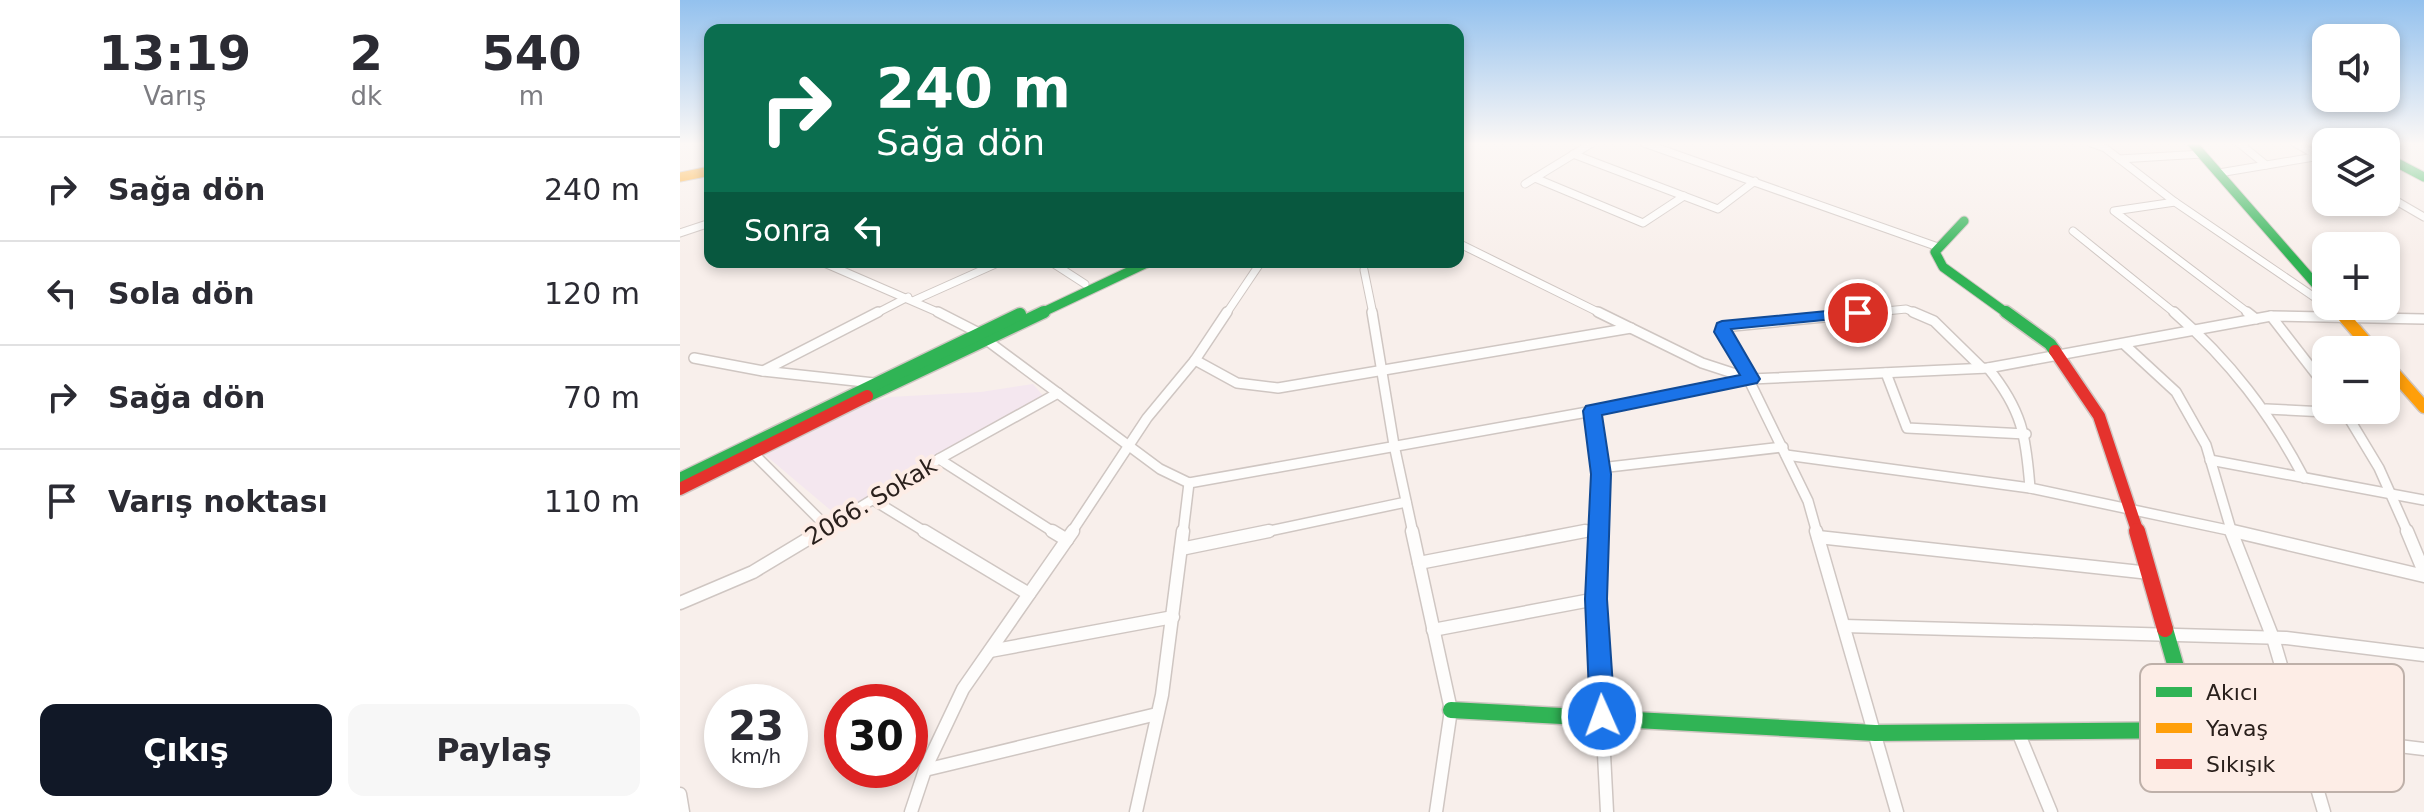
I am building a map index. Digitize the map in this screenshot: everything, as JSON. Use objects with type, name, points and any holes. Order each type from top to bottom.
[{"type":"street","points":[[1525,184],[1530,181]]},
{"type":"street","points":[[1542,181],[1643,223],[1684,196]]},
{"type":"street","points":[[1644,181],[1718,209],[1755,181],[1938,247]]},
{"type":"street","points":[[2148,181],[2312,296]]},
{"type":"street","points":[[2226,181],[2312,280]]},
{"type":"street","points":[[2175,202],[2114,211],[2256,319]]},
{"type":"street","points":[[2400,203],[2424,217]]},
{"type":"street","points":[[1964,221],[1935,252],[1943,267],[2019,321],[2058,354],[2099,416],[2132,511],[2176,664]]},
{"type":"street","points":[[680,233],[704,225]]},
{"type":"street","points":[[2073,231],[2194,330],[2234,370],[2266,409],[2304,478]]},
{"type":"street","points":[[1464,246],[1702,363],[1751,379]]},
{"type":"street","points":[[837,268],[912,298],[982,336],[1160,469],[1189,483],[1593,411],[1751,379],[1985,368],[2125,345],[2271,316],[2312,318]]},
{"type":"street","points":[[763,371],[912,298],[985,268]]},
{"type":"street","points":[[1060,268],[1085,284]]},
{"type":"street","points":[[680,489],[1119,268]]},
{"type":"street","points":[[680,479],[874,383],[1135,268]]},
{"type":"street","points":[[928,764],[963,689],[1131,446],[1147,418],[1195,360],[1257,268]]},
{"type":"street","points":[[1364,270],[1384,370],[1394,445],[1451,710],[1436,812]]},
{"type":"street","points":[[1897,812],[1808,501],[1723,327],[1906,309],[1934,321],[2010,393],[2025,422],[2030,488]]},
{"type":"street","points":[[2271,316],[2312,369]]},
{"type":"street","points":[[2400,319],[2424,319]]},
{"type":"street","points":[[2347,320],[2361,336]]},
{"type":"street","points":[[1195,360],[1237,383],[1261,388],[1286,387],[1631,328]]},
{"type":"street","points":[[2125,345],[2176,392],[2206,445],[2231,530],[2280,664]]},
{"type":"street","points":[[694,358],[763,371],[874,383]]},
{"type":"street","points":[[1886,373],[1907,428],[2026,434]]},
{"type":"street","points":[[2400,380],[2424,407]]},
{"type":"street","name":"2066. Sokak","points":[[680,603],[728,585],[875,501],[939,459],[1058,393]]},
{"type":"street","points":[[2266,409],[2312,411]]},
{"type":"street","points":[[1593,411],[1600,468],[1596,599],[1607,812]]},
{"type":"street","points":[[2353,424],[2393,494],[2424,574]]},
{"type":"street","points":[[1600,468],[1784,451],[2030,488],[2424,574]]},
{"type":"street","points":[[752,452],[828,528]]},
{"type":"street","points":[[939,459],[1067,540]]},
{"type":"street","points":[[2210,460],[2424,500]]},
{"type":"street","points":[[1136,812],[1173,617],[1189,483]]},
{"type":"street","points":[[875,501],[1029,594]]},
{"type":"street","points":[[1181,549],[1406,502]]},
{"type":"street","points":[[1419,563],[1598,528]]},
{"type":"street","points":[[1818,537],[2150,573]]},
{"type":"street","points":[[1433,630],[1596,599]]},
{"type":"street","points":[[990,651],[1173,617]]},
{"type":"street","points":[[1844,626],[2273,638],[2424,655]]},
{"type":"street","points":[[1451,710],[1875,733],[2140,731]]},
{"type":"street","points":[[928,769],[1157,714]]},
{"type":"street","points":[[2018,732],[2051,812]]},
{"type":"street","points":[[2404,747],[2424,749]]},
{"type":"street","points":[[911,812],[919,788]]},
{"type":"street","points":[[2318,792],[2324,812]]},
{"type":"street","points":[[680,794],[683,812]]},
{"type":"shaded area","points":[[1033,384],[1045,398],[956,449],[943,450],[841,519],[764,454],[861,406],[889,397],[981,392]]},
{"type":"traffic: fast","points":[[2225,181],[2312,280]]},
{"type":"traffic: fast","points":[[1964,221],[1935,252],[1943,267],[2050,344],[2055,351]]},
{"type":"traffic: fast","points":[[867,396],[1136,268]]},
{"type":"traffic: fast","points":[[680,479],[1020,314]]},
{"type":"traffic: fast","points":[[2165,629],[2175,664]]},
{"type":"traffic: fast","points":[[1451,710],[1875,733],[2140,731]]},
{"type":"traffic: slow","points":[[2347,320],[2361,336]]},
{"type":"traffic: slow","points":[[2400,380],[2424,407]]},
{"type":"traffic: jam","points":[[2055,351],[2099,416],[2132,511],[2165,629]]},
{"type":"traffic: jam","points":[[680,489],[867,396]]},
{"type":"route","points":[[1602,716],[1596,599],[1601,474],[1593,411],[1751,379],[1723,332],[1723,327],[1728,324],[1858,313]]}]
